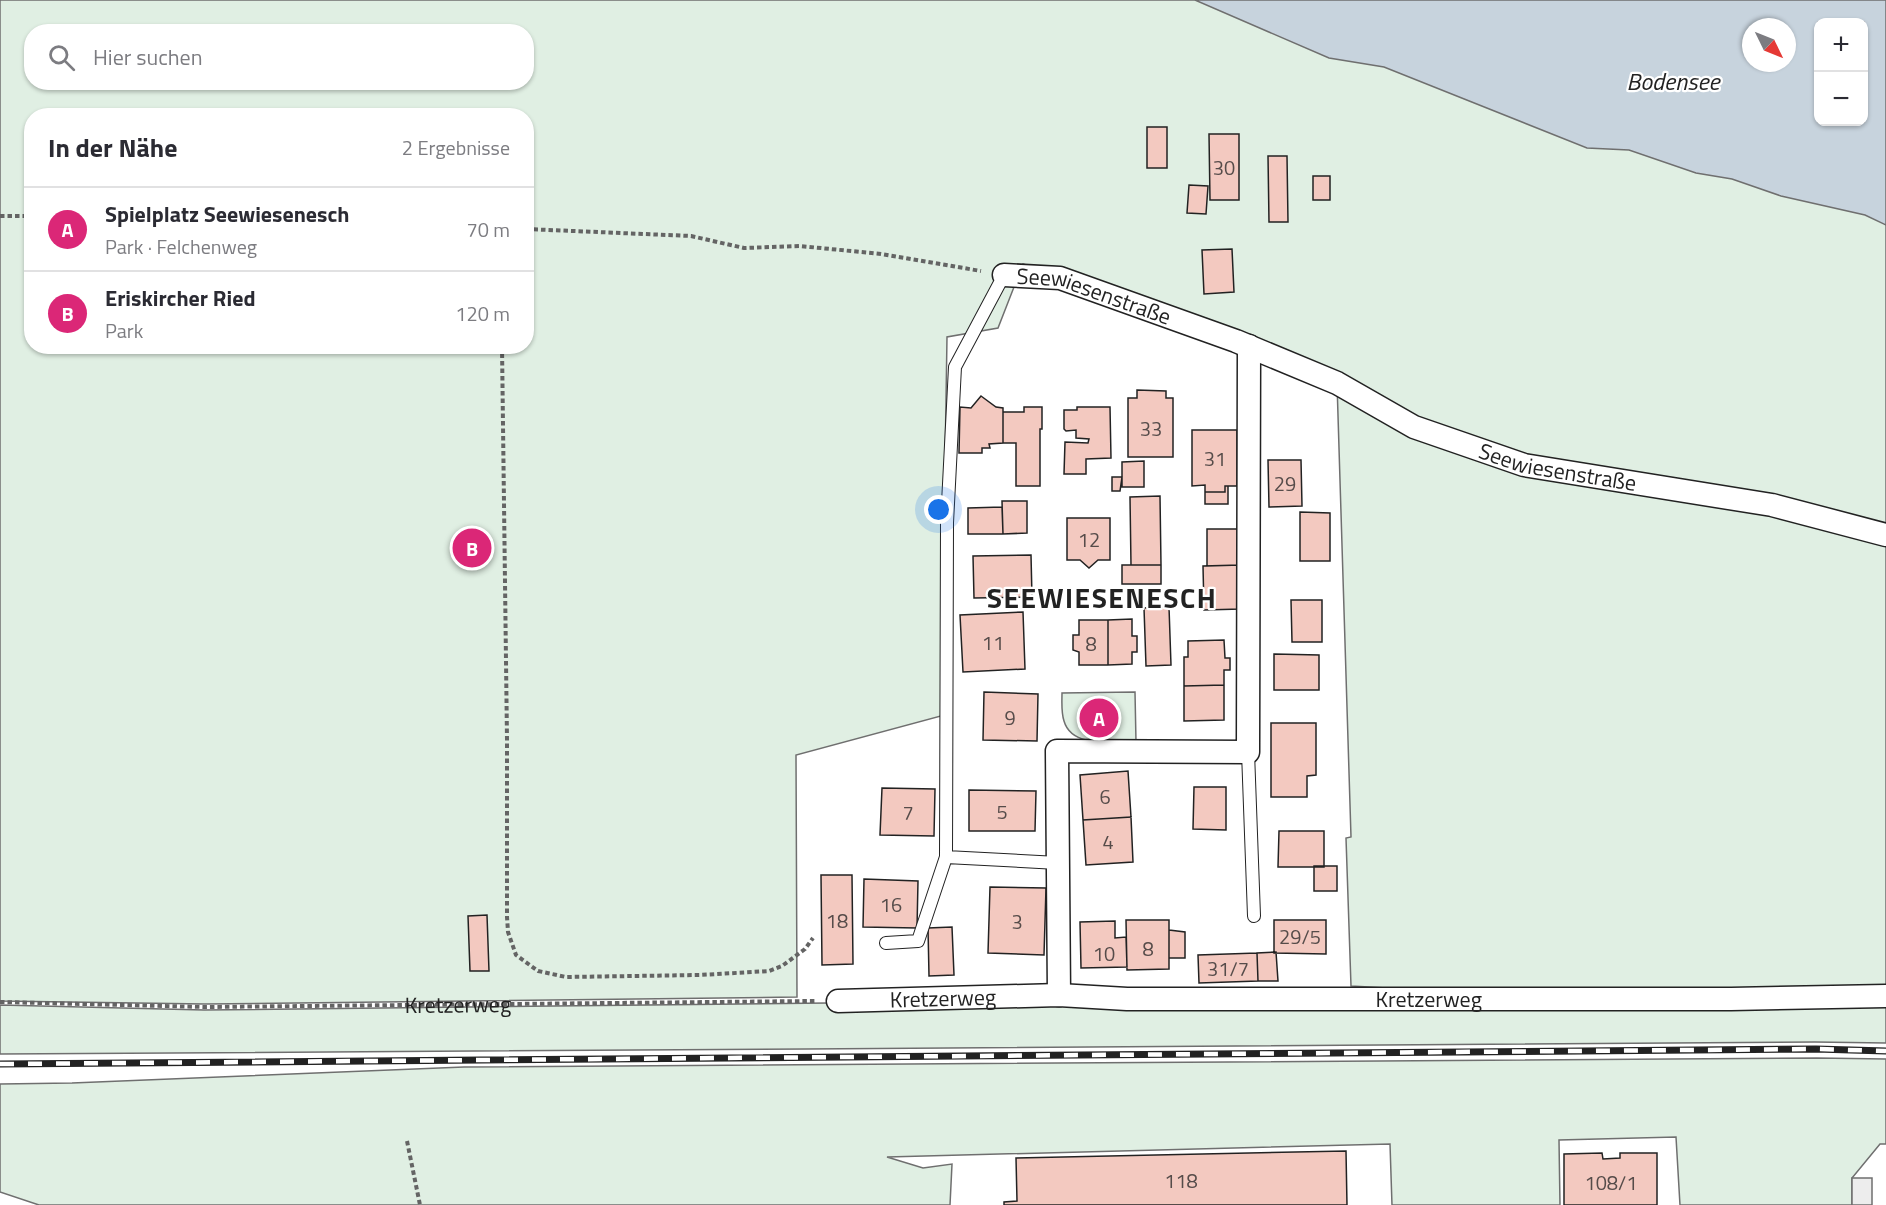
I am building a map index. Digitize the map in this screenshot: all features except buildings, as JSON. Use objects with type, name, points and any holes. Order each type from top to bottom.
[{"type":"street","name":"Seewiesenstraße","points":[[1004,275],[1060,278],[1249,346],[1336,383],[1414,427],[1524,465],[1772,505],[1886,535]]},
{"type":"street","points":[[1059,995],[1058,751],[1248,752],[1249,346]]},
{"type":"street","name":"Kretzerweg","points":[[838,1000],[1059,995],[1127,999],[1731,999],[1886,996]]},
{"type":"lane","points":[[886,943],[918,941],[946,857],[947,523],[955,367],[1004,275]]},
{"type":"lane","points":[[1248,752],[1254,916]]},
{"type":"lane","points":[[946,857],[1058,863]]},
{"type":"path","points":[[0,216],[24,216]]},
{"type":"path","points":[[534,229],[691,236],[744,249],[812,247],[881,254],[1004,275]]},
{"type":"path","points":[[502,354],[507,917],[508,932],[516,955],[538,971],[566,977],[700,975],[769,971],[782,966],[805,950],[813,938]]},
{"type":"path","name":"Kretzerweg","points":[[0,1002],[205,1007],[838,1000]]},
{"type":"path","points":[[407,1141],[420,1205]]},
{"type":"green space","points":[[0,0],[1886,0],[1886,990],[1351,986],[1346,838],[1351,837],[1337,383],[1240,337],[1023,264],[998,328],[947,337],[941,716],[796,755],[797,997],[205,1004],[0,1001]]},
{"type":"green space","points":[[1135,692],[1136,742],[1095,742],[1084,740],[1068,730],[1062,711],[1062,693]]},
{"type":"green space","points":[[1886,1001],[1886,1043],[0,1054],[0,1005],[204,1010],[828,1003]]},
{"type":"green space","points":[[1886,1059],[1886,1144],[1880,1144],[1852,1178],[1852,1205],[1680,1205],[1676,1137],[1559,1140],[1560,1205],[1392,1205],[1390,1144],[887,1157],[923,1168],[952,1164],[950,1205],[39,1205],[0,1192],[0,1084],[464,1067]]},
{"type":"shaded area","points":[[1852,1178],[1872,1178],[1872,1205],[1852,1205]]},
{"type":"water","name":"Bodensee","points":[[1195,0],[1886,0],[1886,225],[1865,215],[1781,196],[1732,179],[1696,173],[1629,150],[1587,148],[1384,67],[1329,58]]},
{"type":"railway","points":[[0,1064],[1816,1049],[1886,1051]]},
{"type":"place","name":"Eriskircher Ried","points":[[472,548]]},
{"type":"place","name":"Spielplatz Seewiesenesch","points":[[1099,718]]},
{"type":"district","name":"SEEWIESENESCH","points":[[1102,597]]}]
